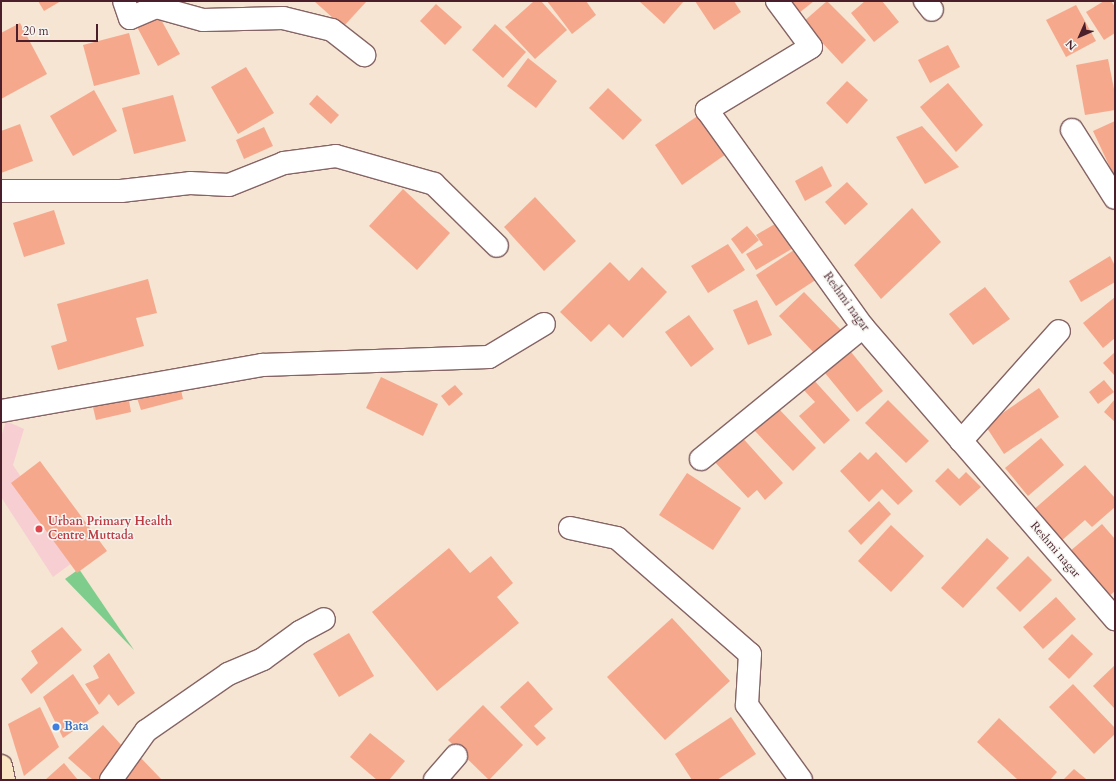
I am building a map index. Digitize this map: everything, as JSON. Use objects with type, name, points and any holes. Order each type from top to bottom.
[{"type":"main road","points":[[1,766],[4,780]]},
{"type":"street","points":[[124,1],[130,18],[156,7],[203,20],[283,18],[332,30],[364,55]]},
{"type":"street","name":"Reshmi nagar","points":[[776,1],[811,47],[707,110],[863,327],[1115,619]]},
{"type":"street","points":[[1072,130],[1115,198]]},
{"type":"street","points":[[1,191],[121,191],[190,183],[229,185],[284,163],[336,156],[434,184],[497,246]]},
{"type":"street","points":[[1,411],[262,365],[489,357],[544,324]]},
{"type":"street","points":[[701,459],[863,327]]},
{"type":"street","points":[[961,441],[1059,331]]},
{"type":"street","points":[[570,528],[617,538],[750,654],[747,705],[801,780]]},
{"type":"street","points":[[111,780],[146,731],[228,674],[263,659],[300,632],[324,619]]},
{"type":"shaded area","name":"Urban Primary Health Centre Muttada","points":[[6,421],[24,429],[13,465],[76,560],[53,577],[1,497],[1,437]]},
{"type":"green space","points":[[79,569],[134,650],[65,579]]},
{"type":"building","points":[[38,1],[61,1],[44,11]]},
{"type":"building","points":[[314,1],[367,1],[343,27]]},
{"type":"building","points":[[534,1],[541,1],[567,30],[535,59],[505,27]]},
{"type":"building","points":[[547,1],[586,1],[596,15],[572,34]]},
{"type":"building","points":[[639,1],[684,1],[664,24]]},
{"type":"building","points":[[695,1],[734,1],[741,12],[714,30]]},
{"type":"building","points":[[789,1],[814,1],[799,13]]},
{"type":"building","points":[[827,1],[866,40],[842,64],[803,22]]},
{"type":"building","points":[[865,1],[882,1],[899,22],[874,42],[851,13]]},
{"type":"building","points":[[1104,1],[1111,1],[1115,7],[1115,33],[1104,40],[1086,12]]},
{"type":"building","points":[[436,4],[462,27],[445,45],[420,21]]},
{"type":"building","points":[[1076,5],[1096,41],[1066,57],[1046,20]]},
{"type":"building","points":[[159,16],[180,54],[158,66],[137,27]]},
{"type":"building","points":[[20,23],[47,74],[1,99],[1,33]]},
{"type":"building","points":[[495,24],[526,52],[503,78],[472,50]]},
{"type":"building","points":[[129,33],[140,74],[94,86],[83,45]]},
{"type":"building","points":[[948,45],[960,67],[930,83],[918,60]]},
{"type":"building","points":[[528,58],[557,81],[536,108],[507,86]]},
{"type":"building","points":[[1108,59],[1115,94],[1115,110],[1085,115],[1076,65]]},
{"type":"building","points":[[246,67],[274,113],[238,134],[211,87]]},
{"type":"building","points":[[847,81],[868,100],[847,124],[826,103]]},
{"type":"building","points":[[948,83],[983,125],[956,152],[920,107]]},
{"type":"building","points":[[608,88],[642,120],[623,140],[589,108]]},
{"type":"building","points":[[94,90],[117,131],[73,156],[50,116]]},
{"type":"building","points":[[173,95],[186,141],[134,154],[122,108]]},
{"type":"building","points":[[317,95],[339,115],[331,124],[309,104]]},
{"type":"building","points":[[702,113],[729,152],[682,185],[655,145]]},
{"type":"building","points":[[1115,121],[1115,178],[1093,131]]},
{"type":"building","points":[[20,124],[33,161],[1,173],[1,131]]},
{"type":"building","points":[[922,126],[959,167],[925,184],[896,137]]},
{"type":"building","points":[[264,127],[273,146],[244,159],[236,140]]},
{"type":"building","points":[[822,166],[832,186],[805,201],[795,181]]},
{"type":"building","points":[[847,182],[868,204],[845,225],[825,202]]},
{"type":"building","points":[[403,189],[450,233],[417,270],[369,226]]},
{"type":"building","points":[[535,197],[576,241],[544,271],[504,227]]},
{"type":"building","points":[[912,208],[941,242],[881,299],[854,265]]},
{"type":"building","points":[[54,210],[65,244],[24,257],[13,223]]},
{"type":"building","points":[[780,221],[795,247],[756,270],[746,254],[763,245],[756,235]]},
{"type":"building","points":[[747,226],[759,240],[742,254],[731,239]]},
{"type":"building","points":[[728,244],[745,270],[708,293],[691,266]]},
{"type":"building","points":[[797,248],[817,279],[776,306],[756,275]]},
{"type":"building","points":[[1110,256],[1115,266],[1115,282],[1081,302],[1069,281]]},
{"type":"building","points":[[610,262],[629,281],[642,267],[667,292],[623,338],[609,324],[591,342],[560,312]]},
{"type":"building","points":[[148,279],[157,313],[136,318],[144,346],[58,370],[51,346],[67,341],[57,304]]},
{"type":"building","points":[[985,287],[1010,319],[973,345],[949,314]]},
{"type":"building","points":[[804,292],[843,332],[817,356],[779,316]]},
{"type":"building","points":[[1115,297],[1115,338],[1103,348],[1083,323]]},
{"type":"building","points":[[757,300],[772,335],[748,345],[733,310]]},
{"type":"building","points":[[689,315],[714,349],[691,367],[665,332]]},
{"type":"building","points":[[851,352],[883,391],[857,412],[825,373]]},
{"type":"building","points":[[1115,352],[1115,376],[1103,363]]},
{"type":"building","points":[[381,377],[438,404],[423,436],[366,408]]},
{"type":"building","points":[[812,378],[850,420],[824,444],[799,416],[815,402],[801,387]]},
{"type":"building","points":[[1104,380],[1114,392],[1098,404],[1089,392]]},
{"type":"building","points":[[455,385],[463,394],[449,406],[441,396]]},
{"type":"building","points":[[180,386],[183,399],[141,410],[137,398]]},
{"type":"building","points":[[1039,388],[1059,417],[1004,454],[985,425]]},
{"type":"building","points":[[128,395],[131,412],[96,420],[92,403]]},
{"type":"building","points":[[1115,399],[1115,422],[1104,412]]},
{"type":"building","points":[[888,400],[929,441],[906,463],[865,423]]},
{"type":"building","points":[[778,408],[816,448],[793,471],[754,430]]},
{"type":"building","points":[[740,435],[783,483],[765,500],[757,490],[748,498],[713,460]]},
{"type":"building","points":[[1041,438],[1064,465],[1028,496],[1005,468]]},
{"type":"building","points":[[860,452],[868,460],[876,452],[913,491],[898,505],[882,489],[869,502],[840,471]]},
{"type":"building","points":[[40,461],[107,551],[77,573],[11,483]]},
{"type":"building","points":[[1085,465],[1115,498],[1115,507],[1092,527],[1085,520],[1060,542],[1032,511]]},
{"type":"building","points":[[948,468],[959,479],[966,472],[981,487],[960,506],[935,481]]},
{"type":"building","points":[[687,473],[741,508],[713,550],[659,515]]},
{"type":"building","points":[[879,501],[891,514],[861,545],[848,531]]},
{"type":"building","points":[[1102,524],[1115,539],[1115,591],[1108,597],[1069,552]]},
{"type":"building","points":[[891,525],[924,556],[891,592],[858,561]]},
{"type":"building","points":[[987,538],[1009,558],[963,608],[941,588]]},
{"type":"building","points":[[449,548],[470,573],[491,556],[513,583],[497,597],[519,623],[437,691],[372,612]]},
{"type":"building","points":[[1028,556],[1052,580],[1020,612],[996,588]]},
{"type":"building","points":[[1056,597],[1076,619],[1043,649],[1023,627]]},
{"type":"building","points":[[672,618],[730,681],[665,740],[607,677]]},
{"type":"building","points":[[62,627],[82,650],[31,694],[21,679],[38,663],[31,651]]},
{"type":"building","points":[[349,633],[374,676],[339,697],[313,654]]},
{"type":"building","points":[[1072,634],[1093,654],[1069,679],[1048,659]]},
{"type":"building","points":[[109,653],[135,693],[118,706],[109,694],[99,705],[85,684],[99,678],[93,666]]},
{"type":"building","points":[[1115,665],[1115,709],[1093,686]]},
{"type":"building","points":[[73,674],[99,713],[63,738],[43,697]]},
{"type":"building","points":[[528,681],[553,709],[534,726],[546,738],[537,746],[500,707]]},
{"type":"building","points":[[1073,684],[1115,728],[1115,734],[1094,754],[1049,707]]},
{"type":"building","points":[[483,705],[523,745],[489,780],[448,740]]},
{"type":"building","points":[[40,707],[59,747],[24,776],[8,724]]},
{"type":"building","points":[[731,717],[756,754],[717,780],[692,780],[675,754]]},
{"type":"building","points":[[999,718],[1057,772],[1050,780],[1018,780],[977,742]]},
{"type":"building","points":[[103,725],[124,748],[100,780],[93,780],[68,758]]},
{"type":"building","points":[[370,733],[405,761],[389,780],[377,780],[350,757]]},
{"type":"building","points":[[139,756],[162,780],[119,780]]},
{"type":"building","points":[[64,763],[78,780],[45,780]]},
{"type":"building","points":[[1074,769],[1086,779],[1063,780]]},
{"type":"place","name":"Urban Primary Health Centre Muttada","points":[[39,529]]},
{"type":"place","name":"Bata","points":[[56,727]]}]
